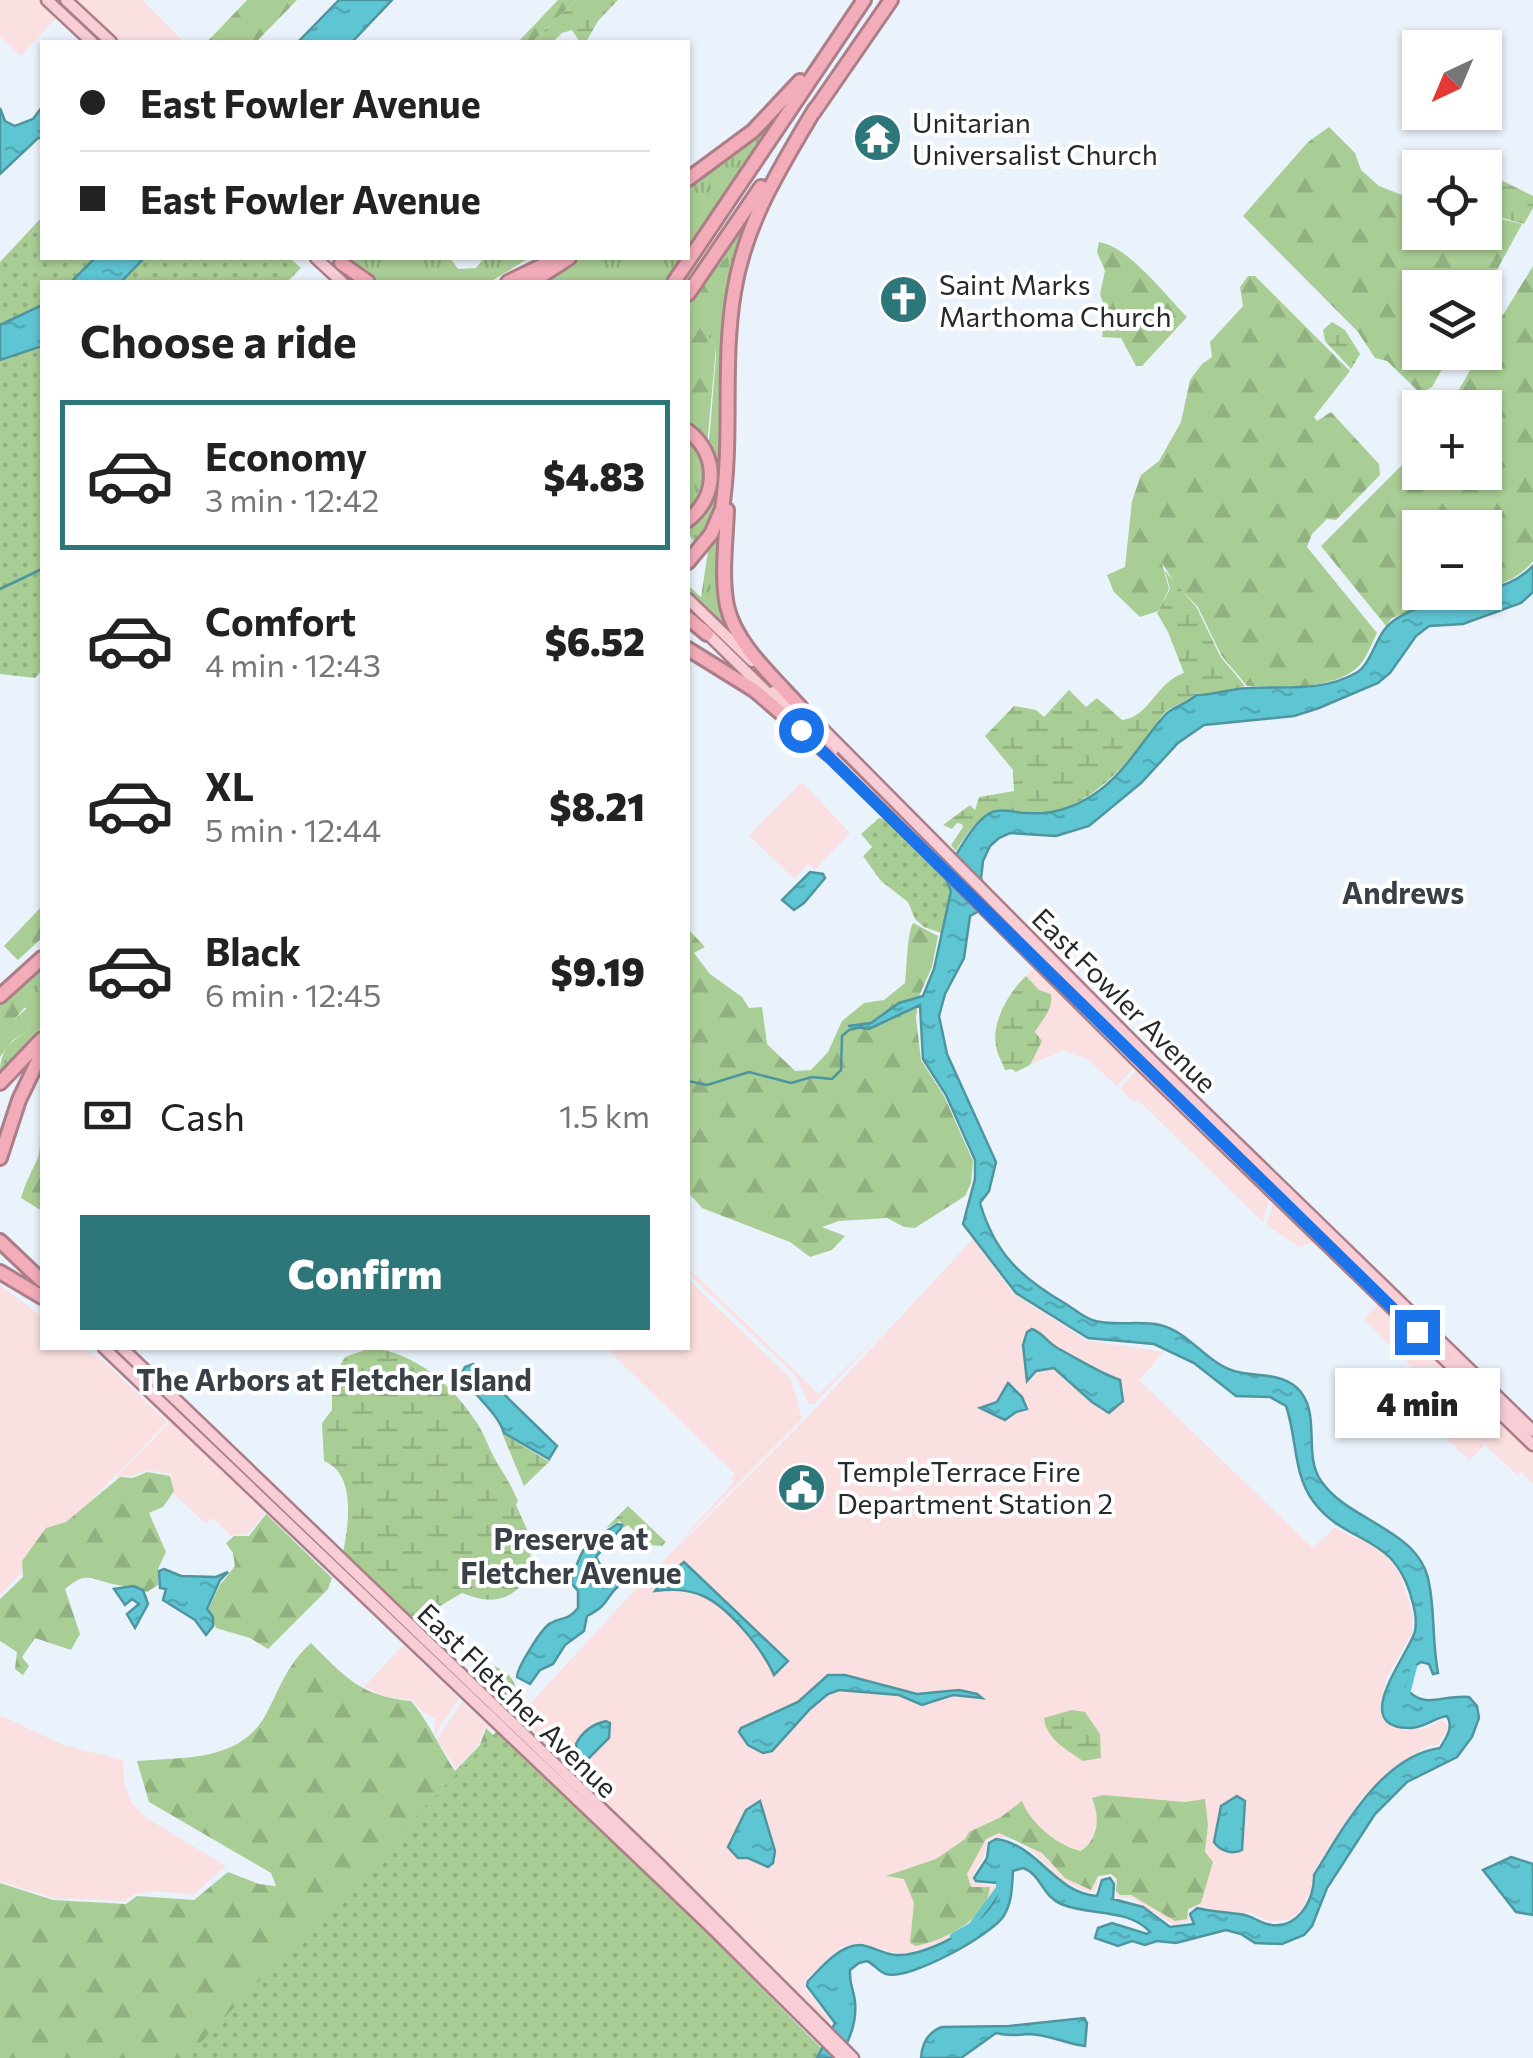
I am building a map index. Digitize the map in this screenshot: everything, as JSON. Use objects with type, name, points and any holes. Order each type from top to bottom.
[{"type":"highway","points":[[690,178],[740,142],[780,105],[864,0]]},
{"type":"highway","points":[[690,258],[864,0]]},
{"type":"highway","points":[[690,291],[890,0]]},
{"type":"highway","points":[[801,708],[743,640],[728,607],[726,474],[731,322],[740,261],[765,194],[816,109]]},
{"type":"highway","points":[[338,260],[362,280]]},
{"type":"highway","points":[[512,280],[554,260]]},
{"type":"highway","points":[[535,280],[566,260]]},
{"type":"highway","points":[[690,432],[704,448],[712,472],[706,499],[690,518]]},
{"type":"highway","points":[[690,560],[718,522],[726,474]]},
{"type":"highway","points":[[690,618],[708,634]]},
{"type":"highway","points":[[690,651],[738,678],[829,754]]},
{"type":"highway","points":[[0,996],[40,960]]},
{"type":"highway","points":[[0,1083],[40,1041]]},
{"type":"highway","points":[[0,1158],[19,1100],[40,1056]]},
{"type":"highway","points":[[0,1241],[40,1279]]},
{"type":"highway","points":[[0,1268],[40,1295]]},
{"type":"main road","points":[[47,0],[90,40]]},
{"type":"main road","points":[[66,0],[110,40]]},
{"type":"main road","points":[[318,260],[340,280]]},
{"type":"main road","name":"East Fowler Avenue","points":[[690,601],[890,796],[1152,1062],[1533,1430]]},
{"type":"main road","name":"East Fowler Avenue","points":[[708,634],[983,909],[1533,1445]]},
{"type":"main road","points":[[733,659],[756,675],[878,795],[890,796]]},
{"type":"main road","points":[[0,1252],[40,1280]]},
{"type":"main road","points":[[107,1350],[147,1378]]},
{"type":"main road","points":[[124,1350],[147,1378]]},
{"type":"main road","name":"East Fletcher Avenue","points":[[147,1378],[711,1927],[853,2058]]},
{"type":"main road","name":"East Fletcher Avenue","points":[[820,2030],[843,2058]]},
{"type":"shaded area","points":[[0,0],[43,0],[59,15],[21,56],[0,37]]},
{"type":"shaded area","points":[[75,0],[142,0],[182,40],[118,40]]},
{"type":"shaded area","points":[[802,782],[850,833],[815,870],[808,864],[794,879],[749,835]]},
{"type":"shaded area","points":[[1037,965],[1137,1064],[1117,1086],[1087,1059],[1063,1050],[1030,1065],[1041,1041],[1035,1032],[1039,1026],[1039,990],[1026,976]]},
{"type":"shaded area","points":[[1139,1067],[1270,1197],[1263,1222],[1138,1100],[1134,1102],[1120,1089]]},
{"type":"shaded area","points":[[1274,1201],[1312,1243],[1299,1247],[1266,1225]]},
{"type":"shaded area","points":[[973,1239],[1012,1292],[1086,1340],[1164,1352],[1139,1380],[1313,1548],[1335,1527],[1354,1538],[1363,1538],[1387,1557],[1400,1574],[1413,1615],[1412,1633],[1386,1679],[1380,1708],[1382,1720],[1407,1730],[1427,1728],[1441,1720],[1447,1723],[1447,1730],[1438,1745],[1428,1746],[1395,1766],[1361,1799],[1313,1872],[1315,1881],[1302,1909],[1292,1919],[1270,1922],[1251,1913],[1223,1912],[1199,1905],[1187,1912],[1191,1920],[1174,1925],[1131,1898],[1116,1897],[1118,1885],[1112,1875],[1099,1877],[1095,1892],[1088,1892],[1060,1880],[1027,1846],[1012,1838],[997,1837],[987,1840],[984,1857],[972,1876],[974,1882],[995,1886],[996,1890],[991,1904],[975,1921],[940,1944],[901,1954],[858,1943],[841,1947],[806,1979],[804,1987],[830,2019],[829,2029],[515,1720],[641,1583],[800,1425]]},
{"type":"shaded area","points":[[690,1270],[819,1394],[882,1332],[814,1404],[809,1404],[795,1375],[690,1275]]},
{"type":"shaded area","points":[[690,1281],[791,1379],[802,1419],[671,1551],[734,1482],[731,1478],[735,1474],[608,1350],[690,1350]]},
{"type":"shaded area","points":[[0,1285],[40,1315],[40,1350],[87,1350],[107,1364],[167,1422],[0,1595]]},
{"type":"shaded area","points":[[1380,1302],[1533,1450],[1533,1484],[1521,1472],[1517,1475],[1485,1445],[1469,1460],[1426,1419],[1445,1400],[1364,1319]]},
{"type":"shaded area","points":[[143,1394],[265,1513],[248,1534],[231,1536],[213,1518],[206,1524],[174,1494],[171,1474],[147,1470],[116,1477],[169,1423]]},
{"type":"shaded area","points":[[403,1645],[459,1698],[434,1736],[435,1719],[412,1700],[386,1697],[364,1687]]},
{"type":"shaded area","points":[[462,1701],[494,1731],[485,1727],[479,1744],[456,1769],[437,1740]]},
{"type":"shaded area","points":[[0,1715],[63,1745],[123,1760],[124,1782],[131,1802],[145,1817],[226,1866],[193,1895],[158,1891],[135,1894],[125,1901],[52,1898],[0,1881]]},
{"type":"green space","points":[[247,0],[297,0],[258,40],[209,40]]},
{"type":"green space","points":[[558,0],[576,0],[534,40],[520,40]]},
{"type":"green space","points":[[576,0],[618,0],[598,21],[587,40],[579,40],[572,30],[555,40],[534,40]]},
{"type":"green space","points":[[783,109],[690,250],[690,182],[752,138]]},
{"type":"green space","points":[[1329,127],[1355,153],[1361,170],[1379,186],[1402,195],[1402,250],[1502,250],[1502,219],[1522,224],[1497,270],[1402,270],[1402,370],[1442,370],[1426,390],[1417,390],[1387,361],[1375,358],[1358,332],[1243,216],[1308,142]]},
{"type":"green space","points":[[1502,180],[1533,196],[1533,208],[1524,224],[1502,218]]},
{"type":"green space","points":[[760,196],[740,253],[717,519],[695,544],[690,535],[690,521],[704,507],[716,355],[708,331],[716,266],[690,307]]},
{"type":"green space","points":[[40,219],[40,260],[292,260],[301,268],[289,280],[40,280],[40,672],[35,678],[0,674],[0,262]]},
{"type":"green space","points":[[1099,242],[1134,262],[1187,317],[1142,366],[1136,366],[1121,338],[1102,337],[1109,320],[1100,294],[1105,271],[1097,252]]},
{"type":"green space","points":[[728,257],[726,297],[708,331],[716,347],[707,446],[690,427],[690,307],[716,266]]},
{"type":"green space","points":[[348,260],[451,260],[458,269],[476,268],[482,260],[526,260],[493,280],[373,280]]},
{"type":"green space","points":[[571,260],[683,260],[668,280],[540,280]]},
{"type":"green space","points":[[1533,266],[1533,561],[1502,583],[1502,510],[1402,510],[1402,610],[1413,610],[1392,618],[1386,626],[1321,546],[1402,465],[1402,490],[1502,490],[1502,390],[1459,390],[1470,370],[1502,370],[1502,316]]},
{"type":"green space","points":[[1248,276],[1255,276],[1350,371],[1314,417],[1317,421],[1331,412],[1379,464],[1380,475],[1336,520],[1327,519],[1312,534],[1307,547],[1377,633],[1357,668],[1319,684],[1247,686],[1221,655],[1198,607],[1176,585],[1162,563],[1169,589],[1158,611],[1140,617],[1114,592],[1107,575],[1125,567],[1132,501],[1141,475],[1159,461],[1181,422],[1190,380],[1212,357],[1210,342],[1243,306],[1240,287]]},
{"type":"green space","points":[[1332,322],[1345,330],[1360,354],[1351,369],[1325,341],[1323,330]]},
{"type":"green space","points":[[690,436],[704,453],[708,488],[690,515]]},
{"type":"green space","points":[[723,514],[723,591],[741,644],[690,594],[690,587],[701,597],[708,552],[690,566]]},
{"type":"green space","points":[[1165,571],[1197,608],[1220,656],[1245,686],[1196,693],[1164,713],[1134,754],[1093,792],[1051,812],[996,811],[971,829],[956,851],[951,845],[962,824],[957,823],[952,829],[943,825],[970,805],[975,810],[979,797],[1014,791],[1013,770],[985,736],[1014,706],[1036,710],[1044,717],[1069,690],[1086,707],[1097,698],[1122,720],[1140,713],[1166,684],[1184,673],[1157,613],[1170,589]]},
{"type":"green space","points":[[879,818],[887,820],[945,877],[951,891],[941,933],[915,919],[908,902],[881,881],[863,856],[872,847],[861,834]]},
{"type":"green space","points":[[40,908],[40,940],[18,960],[4,946]]},
{"type":"green space","points":[[913,923],[938,936],[916,1018],[921,1060],[944,1096],[973,1161],[965,1196],[915,1228],[887,1218],[839,1221],[822,1227],[845,1236],[832,1250],[810,1257],[790,1242],[702,1208],[690,1194],[690,931],[705,947],[694,953],[710,974],[742,997],[749,1008],[762,1007],[767,1044],[795,1071],[811,1070],[828,1052],[842,1021],[864,1003],[884,1000],[905,983]]},
{"type":"green space","points":[[40,967],[40,1029],[0,1072],[8,1047],[29,1030],[14,1020],[26,1009],[18,997],[0,1011],[0,1003]]},
{"type":"green space","points":[[1026,976],[1039,990],[1051,994],[1051,1000],[1035,1032],[1042,1041],[1030,1065],[1016,1072],[1005,1070],[997,1052],[996,1027],[1003,1008]]},
{"type":"green space","points":[[25,988],[32,999],[14,1020],[32,1025],[0,1057],[0,1011]]},
{"type":"green space","points":[[40,1141],[40,1210],[21,1198]]},
{"type":"green space","points":[[365,1350],[403,1356],[432,1373],[467,1409],[516,1495],[516,1505],[530,1536],[531,1574],[516,1590],[492,1600],[462,1593],[423,1616],[408,1616],[343,1553],[348,1500],[341,1476],[324,1461],[322,1423],[332,1410],[337,1371],[345,1357]]},
{"type":"green space","points":[[502,1433],[548,1461],[552,1459],[524,1486]]},
{"type":"green space","points":[[147,1472],[170,1476],[174,1491],[163,1507],[149,1513],[166,1552],[158,1569],[158,1585],[147,1592],[88,1578],[72,1583],[65,1589],[80,1634],[71,1650],[35,1638],[22,1657],[29,1666],[23,1675],[15,1669],[17,1652],[0,1641],[0,1599],[23,1577],[22,1561],[46,1528],[66,1522],[120,1477],[133,1478]]},
{"type":"green space","points":[[628,1506],[666,1542],[662,1546],[648,1545],[628,1525],[623,1528],[620,1521],[606,1528]]},
{"type":"green space","points":[[266,1514],[332,1578],[328,1589],[268,1649],[250,1638],[216,1628],[208,1610],[235,1566],[226,1543],[234,1536],[249,1536]]},
{"type":"green space","points":[[311,1643],[355,1683],[379,1695],[411,1701],[455,1771],[480,1745],[486,1728],[821,2048],[817,2058],[0,2058],[0,1883],[53,1900],[126,1904],[137,1896],[194,1900],[228,1872],[276,1886],[271,1873],[149,1802],[137,1761],[208,1754],[240,1742],[265,1716],[289,1669]]},
{"type":"green space","points":[[491,1665],[515,1684],[513,1704],[500,1703],[483,1685]]},
{"type":"green space","points":[[1072,1710],[1085,1712],[1100,1734],[1101,1758],[1083,1761],[1049,1732],[1044,1718]]},
{"type":"green space","points":[[497,1731],[672,1898],[831,2058],[186,2058]]},
{"type":"green space","points":[[1103,1795],[1185,1802],[1205,1799],[1205,1852],[1213,1862],[1201,1903],[1188,1909],[1187,1919],[1175,1921],[1131,1895],[1120,1895],[1116,1891],[1117,1879],[1111,1874],[1098,1876],[1091,1890],[1065,1878],[1042,1853],[999,1833],[986,1839],[967,1874],[971,1887],[990,1887],[981,1909],[951,1934],[916,1946],[910,1943],[914,1903],[904,1879],[886,1876],[936,1859],[969,1832],[1001,1817],[1022,1801],[1046,1833],[1081,1851],[1096,1827],[1092,1798]]},
{"type":"water","points":[[339,0],[392,0],[354,40],[300,40]]},
{"type":"water","points":[[0,108],[5,121],[15,126],[33,119],[40,110],[40,138],[0,174]]},
{"type":"water","points":[[93,260],[142,260],[123,280],[73,280]]},
{"type":"water","points":[[40,306],[40,347],[0,360],[0,325]]},
{"type":"water","points":[[1533,566],[1533,592],[1521,603],[1502,610],[1502,586]]},
{"type":"water","points":[[1413,610],[1502,610],[1463,624],[1429,626],[1416,636],[1390,673],[1378,683],[1319,708],[1294,716],[1204,725],[1178,743],[1141,783],[1089,826],[1056,836],[1010,833],[999,838],[983,861],[981,878],[985,890],[979,911],[970,916],[964,958],[945,994],[939,1016],[947,1054],[996,1162],[989,1191],[980,1203],[1002,1251],[1023,1274],[1089,1319],[1170,1328],[1231,1370],[1281,1379],[1296,1387],[1309,1408],[1313,1458],[1321,1481],[1348,1507],[1398,1538],[1423,1565],[1431,1594],[1438,1673],[1433,1674],[1429,1664],[1421,1662],[1415,1666],[1406,1688],[1427,1700],[1469,1697],[1477,1706],[1479,1718],[1472,1737],[1457,1757],[1407,1782],[1375,1814],[1327,1888],[1312,1926],[1304,1935],[1282,1944],[1255,1943],[1226,1930],[1176,1943],[1157,1941],[1145,1945],[1132,1941],[1118,1946],[1095,1938],[1098,1928],[1112,1923],[1150,1932],[1131,1919],[1061,1904],[1023,1868],[1013,1871],[1010,1901],[1003,1917],[966,1945],[912,1971],[886,1974],[867,1961],[850,1970],[855,2010],[849,2038],[839,2058],[817,2058],[835,2023],[807,1986],[808,1981],[830,1959],[851,1946],[864,1945],[892,1955],[910,1954],[943,1942],[976,1922],[996,1896],[998,1883],[974,1878],[987,1858],[989,1843],[996,1839],[1024,1850],[1082,1893],[1097,1896],[1102,1880],[1110,1878],[1114,1884],[1113,1899],[1143,1907],[1170,1927],[1194,1924],[1190,1914],[1197,1908],[1245,1915],[1267,1924],[1287,1923],[1307,1904],[1314,1875],[1365,1798],[1399,1765],[1440,1748],[1447,1736],[1447,1716],[1411,1728],[1392,1725],[1384,1716],[1382,1704],[1387,1688],[1415,1631],[1412,1600],[1404,1578],[1382,1550],[1340,1526],[1313,1501],[1302,1479],[1286,1406],[1270,1397],[1236,1396],[1194,1363],[1154,1344],[1088,1338],[1016,1293],[963,1224],[975,1179],[975,1160],[946,1095],[923,1059],[920,1005],[869,1029],[848,1026],[871,1023],[899,1003],[923,996],[934,969],[951,891],[945,877],[966,839],[988,814],[1061,810],[1093,795],[1114,778],[1168,712],[1196,695],[1243,688],[1317,686],[1356,673],[1369,659],[1385,629]]},
{"type":"water","points":[[810,872],[825,878],[794,910],[782,900]]},
{"type":"water","points":[[1032,1329],[1059,1349],[1120,1380],[1123,1401],[1109,1413],[1054,1368],[1036,1371],[1027,1381],[1023,1345]]},
{"type":"water","points":[[473,1364],[557,1446],[549,1459],[504,1433],[462,1373]]},
{"type":"water","points":[[1008,1383],[1022,1397],[1027,1409],[1005,1420],[980,1408],[997,1402]]},
{"type":"water","points":[[617,1524],[621,1528],[596,1557],[604,1572],[619,1580],[620,1585],[600,1608],[587,1616],[584,1631],[565,1645],[553,1664],[540,1670],[530,1684],[517,1677],[525,1657],[547,1626],[578,1608],[578,1591],[571,1574],[583,1551]]},
{"type":"water","points":[[684,1562],[788,1661],[774,1675],[744,1630],[724,1609],[697,1594],[655,1591]]},
{"type":"water","points":[[164,1569],[181,1576],[216,1577],[228,1572],[220,1580],[207,1609],[213,1626],[206,1635],[195,1620],[163,1600],[166,1589],[160,1588],[159,1571]]},
{"type":"water","points":[[133,1586],[143,1590],[148,1604],[135,1628],[127,1614],[139,1604],[132,1599],[125,1605],[114,1589]]},
{"type":"water","points":[[828,1675],[845,1675],[917,1694],[959,1690],[982,1698],[953,1695],[922,1705],[899,1695],[839,1690],[810,1709],[772,1751],[763,1753],[748,1745],[739,1732],[741,1728],[798,1702]]},
{"type":"water","points":[[610,1723],[609,1738],[589,1758],[580,1758],[578,1740],[588,1729]]},
{"type":"water","points":[[1237,1796],[1245,1801],[1242,1850],[1231,1852],[1214,1842],[1221,1806]]},
{"type":"water","points":[[760,1801],[775,1851],[768,1867],[738,1858],[728,1847],[746,1810]]},
{"type":"water","points":[[1511,1857],[1533,1864],[1533,1915],[1516,1912],[1483,1870]]},
{"type":"water","points":[[1084,2018],[1085,2046],[1035,2034],[996,2033],[961,2058],[921,2058],[927,2039],[942,2027],[1009,2026]]},
{"type":"waterway","points":[[0,589],[40,570]]},
{"type":"waterway","points":[[690,1081],[707,1085],[749,1072],[791,1083],[812,1077],[832,1079],[841,1070],[842,1036],[861,1027]]},
{"type":"waterway","points":[[1409,1698],[1414,1667]]},
{"type":"waterway","points":[[953,1936],[972,1925],[999,1883]]},
{"type":"place","name":"Unitarian Universalist Church","points":[[877,138]]},
{"type":"place","name":"Saint Marks Marthoma Church","points":[[904,300]]},
{"type":"place","name":"TempleTerrace Fire Department Station 2","points":[[802,1487]]},
{"type":"district","name":"Andrews","points":[[1403,891]]},
{"type":"district","name":"The Arbors at Fletcher Island","points":[[334,1378]]},
{"type":"district","name":"Preserve at Fletcher Avenue","points":[[571,1554]]},
{"type":"route","points":[[801,730],[1417,1332]]}]
